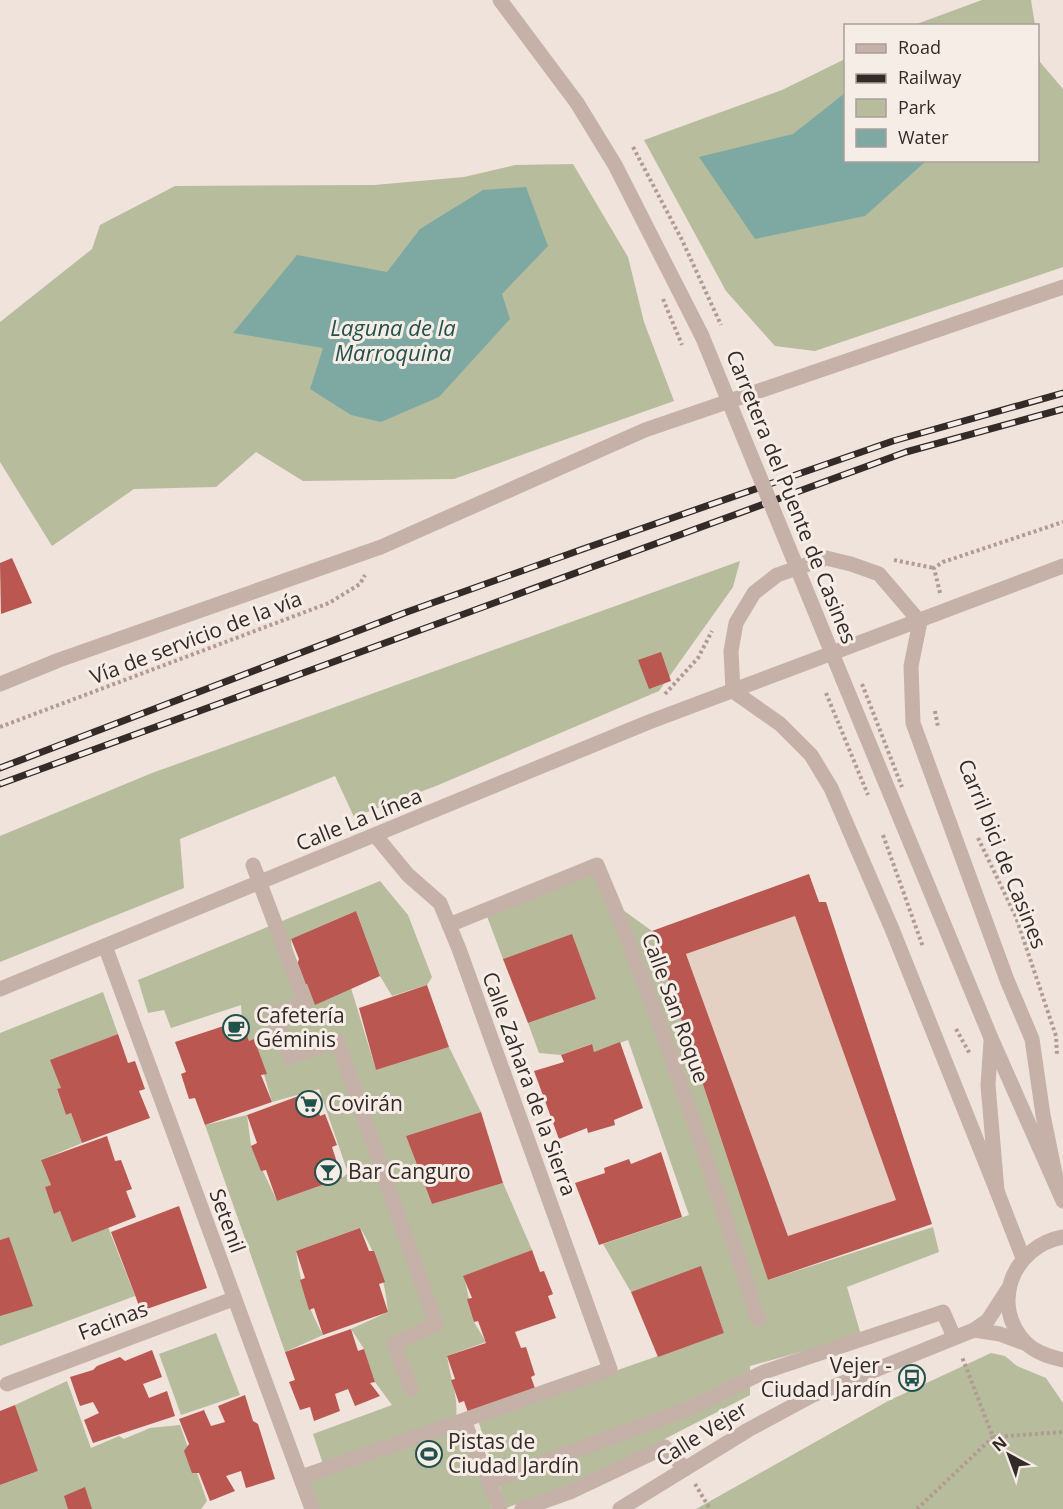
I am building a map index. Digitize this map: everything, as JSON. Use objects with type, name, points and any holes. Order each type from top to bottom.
[{"type":"street","name":"Carretera del Puente de Casines","points":[[500,0],[577,103],[615,165],[702,336],[991,1038],[1061,1194]]},
{"type":"street","points":[[0,684],[59,660],[381,547],[645,430],[1063,287]]},
{"type":"street","points":[[997,1191],[892,929],[831,788],[811,755],[780,724],[733,691],[731,651],[736,623],[754,593],[777,575],[826,558],[879,574],[920,622],[911,666],[913,723],[1007,980],[1032,1039],[1043,1115],[1061,1194]]},
{"type":"street","name":"Calle La Línea","points":[[0,989],[649,722],[920,622],[942,611],[1063,566]]},
{"type":"street","name":"Calle Zahara de la Sierra","points":[[375,835],[408,876],[440,903],[610,1369],[464,1421]]},
{"type":"street","points":[[253,865],[305,1003],[272,1015],[290,1057],[337,1040],[436,1324],[394,1344],[411,1389]]},
{"type":"street","name":"Calle San Roque","points":[[449,925],[597,865],[624,928],[693,1120],[758,1318]]},
{"type":"street","name":"Setenil","points":[[105,946],[312,1509]]},
{"type":"street","name":"Carretera del Puente de Casines","points":[[991,1038],[988,1085],[997,1191],[1023,1258]]},
{"type":"street","points":[[1023,1258],[1047,1241],[1063,1237]]},
{"type":"street","name":"Calle Vejer","points":[[620,1509],[748,1430],[813,1395],[974,1330],[988,1320],[1008,1290],[1013,1273],[1023,1258]]},
{"type":"street","points":[[1008,1290],[1008,1307],[1014,1327],[1027,1344]]},
{"type":"street","name":"Facinas","points":[[7,1384],[233,1299]]},
{"type":"street","points":[[489,1482],[688,1409],[764,1372],[943,1312],[954,1337]]},
{"type":"street","name":"Calle Vejer","points":[[974,1330],[1000,1334],[1027,1344],[1044,1355],[1063,1360]]},
{"type":"street","points":[[301,1477],[464,1421],[500,1509]]},
{"type":"street","points":[[522,1509],[570,1492],[665,1447],[685,1469]]},
{"type":"path","points":[[885,558],[934,568],[956,558],[1063,522]]},
{"type":"path","name":"Vía de servicio de la vía","points":[[0,728],[329,603],[360,584],[381,547]]},
{"type":"path","points":[[934,568],[942,611]]},
{"type":"path","points":[[663,696],[698,658],[717,623]]},
{"type":"path","points":[[934,706],[940,735]]},
{"type":"path","name":"Carril bici de Casines","points":[[973,828],[1016,918],[1056,1036],[1057,1059]]},
{"type":"path","points":[[954,1337],[993,1437]]},
{"type":"path","points":[[917,1509],[993,1437],[1063,1432]]},
{"type":"path","points":[[685,1469],[710,1509]]},
{"type":"green space","points":[[982,0],[1031,0],[1035,24],[917,24]]},
{"type":"green space","points":[[1039,52],[1040,62],[1063,89],[1063,267],[815,351],[775,346],[726,291],[644,140],[782,90],[844,59],[844,162],[1039,162]]},
{"type":"green space","points":[[573,164],[628,257],[644,322],[674,401],[454,479],[303,481],[256,452],[216,487],[134,489],[52,546],[0,462],[0,322],[92,249],[100,225],[175,186],[374,185],[464,177],[515,165]]},
{"type":"green space","points":[[740,561],[733,587],[659,691],[436,786],[354,817],[335,776],[180,839],[184,888],[0,962],[0,836],[152,773]]},
{"type":"green space","points":[[597,865],[616,905],[652,931],[768,1280],[933,1227],[939,1252],[847,1287],[861,1335],[750,1366],[750,1395],[591,1477],[506,1508],[479,1423],[489,1415],[724,1333],[701,1267],[631,1292],[603,1244],[689,1215],[628,1040],[594,1052],[591,1044],[561,1055],[539,1053],[528,1023],[596,999],[572,935],[503,959],[485,911]]},
{"type":"green space","points":[[380,881],[408,915],[432,977],[427,985],[392,996],[380,976],[356,911],[291,939],[295,986],[307,984],[315,1004],[351,988],[376,1070],[449,1047],[481,1112],[406,1136],[432,1204],[503,1183],[532,1250],[464,1276],[474,1322],[486,1342],[447,1356],[456,1398],[455,1425],[325,1470],[313,1434],[392,1405],[375,1382],[364,1349],[351,1329],[388,1312],[379,1268],[360,1228],[296,1251],[305,1294],[323,1335],[285,1352],[205,1125],[247,1115],[251,1146],[277,1201],[342,1178],[348,1173],[319,1089],[272,1102],[254,1040],[249,1041],[242,1020],[241,1005],[171,1028],[164,1010],[148,1013],[138,980]]},
{"type":"green space","points":[[103,992],[118,1034],[51,1060],[61,1088],[57,1090],[66,1115],[71,1113],[82,1143],[41,1160],[51,1185],[45,1187],[54,1214],[60,1211],[72,1241],[108,1227],[135,1296],[0,1346],[0,1316],[9,1237],[0,1240],[0,1033]]},
{"type":"green space","points":[[216,1333],[240,1395],[181,1415],[159,1354]]},
{"type":"green space","points":[[991,1353],[1005,1356],[1017,1366],[1046,1378],[1063,1403],[1063,1509],[696,1509],[888,1401]]},
{"type":"green space","points":[[67,1381],[91,1448],[119,1436],[124,1439],[150,1428],[180,1425],[207,1501],[201,1509],[0,1509],[0,1485],[38,1471],[15,1405]]},
{"type":"green space","name":"Pistas de Ciudad Jardín","points":[[464,1426],[492,1509],[316,1509],[307,1481]]},
{"type":"shaded area","points":[[795,916],[896,1200],[788,1236],[686,954]]},
{"type":"water","points":[[844,94],[844,162],[925,162],[865,216],[755,239],[699,157],[793,134]]},
{"type":"water","name":"Laguna de la Marroquina","points":[[526,187],[548,246],[502,294],[510,319],[439,397],[381,422],[351,415],[310,389],[323,348],[233,333],[297,255],[387,272],[420,229],[483,190]]},
{"type":"building","points":[[12,558],[32,603],[1,614],[0,563]]},
{"type":"building","points":[[661,652],[671,681],[649,689],[638,660]]},
{"type":"building","points":[[809,874],[819,902],[826,902],[932,1224],[768,1280],[652,931]],"holes":[[[795,916],[896,1200],[788,1236],[686,954]]]},
{"type":"building","points":[[356,911],[380,976],[315,1005],[307,984],[303,985],[297,965],[299,959],[291,939]]},
{"type":"building","points":[[572,934],[596,999],[528,1023],[503,959]]},
{"type":"building","points":[[427,985],[449,1047],[376,1070],[359,1008]]},
{"type":"building","points":[[242,1020],[249,1041],[254,1039],[267,1074],[261,1075],[272,1102],[205,1125],[195,1098],[189,1099],[181,1074],[186,1072],[175,1042]]},
{"type":"building","points":[[118,1034],[128,1063],[135,1061],[145,1089],[139,1091],[150,1118],[82,1143],[71,1113],[66,1115],[57,1089],[61,1088],[50,1060]]},
{"type":"building","points":[[620,1042],[643,1108],[614,1120],[615,1125],[588,1133],[587,1128],[559,1139],[534,1071],[564,1062],[561,1055],[592,1044],[594,1052]]},
{"type":"building","points":[[312,1091],[320,1116],[325,1114],[337,1145],[332,1147],[342,1178],[277,1201],[266,1170],[261,1171],[251,1146],[257,1143],[247,1115]]},
{"type":"building","points":[[481,1112],[503,1183],[432,1204],[406,1136]]},
{"type":"building","points":[[107,1136],[115,1161],[121,1160],[132,1189],[126,1191],[136,1217],[72,1242],[60,1211],[54,1214],[45,1187],[51,1185],[41,1160]]},
{"type":"building","points":[[661,1152],[682,1217],[599,1245],[575,1183],[605,1173],[604,1168],[629,1159],[631,1164]]},
{"type":"building","points":[[179,1206],[207,1288],[141,1311],[111,1232]]},
{"type":"building","points":[[360,1228],[369,1251],[374,1251],[385,1282],[379,1284],[388,1312],[323,1335],[314,1308],[309,1310],[300,1280],[305,1278],[296,1251]]},
{"type":"building","points":[[9,1237],[33,1306],[0,1316],[0,1240]]},
{"type":"building","points":[[532,1250],[540,1272],[544,1271],[553,1294],[548,1296],[556,1318],[515,1332],[521,1348],[526,1347],[535,1375],[531,1377],[538,1397],[471,1421],[464,1401],[459,1403],[451,1380],[455,1379],[447,1356],[486,1343],[478,1321],[474,1322],[467,1299],[472,1298],[463,1276]]},
{"type":"building","points":[[701,1266],[724,1333],[658,1357],[631,1292]]},
{"type":"building","points":[[351,1329],[358,1351],[364,1349],[375,1382],[370,1383],[380,1396],[355,1406],[348,1389],[335,1394],[340,1411],[314,1421],[310,1407],[300,1410],[289,1382],[295,1380],[285,1352]]},
{"type":"building","points":[[152,1350],[162,1377],[143,1384],[149,1398],[167,1391],[175,1416],[93,1443],[84,1420],[99,1413],[93,1402],[80,1406],[70,1377],[93,1370],[97,1366],[120,1357],[125,1361]]},
{"type":"building","points":[[245,1395],[253,1421],[258,1424],[275,1479],[246,1488],[241,1471],[226,1476],[235,1491],[210,1501],[199,1473],[192,1473],[184,1451],[189,1444],[179,1419],[204,1410],[211,1426],[225,1422],[218,1406]]},
{"type":"building","points":[[15,1405],[38,1471],[0,1485],[0,1411]]},
{"type":"building","points":[[85,1487],[92,1509],[68,1509],[64,1496]]},
{"type":"railway","points":[[0,768],[407,612],[583,549],[893,441],[1063,393]]},
{"type":"railway","points":[[0,784],[906,452],[1063,409]]},
{"type":"place","name":"Cafetería Géminis","points":[[236,1028]]},
{"type":"place","name":"Covirán","points":[[309,1104]]},
{"type":"place","name":"Bar Canguro","points":[[328,1172]]},
{"type":"place","name":"Vejer - Ciudad Jardín","points":[[912,1378]]},
{"type":"place","name":"Pistas de Ciudad Jardín","points":[[429,1454]]}]
